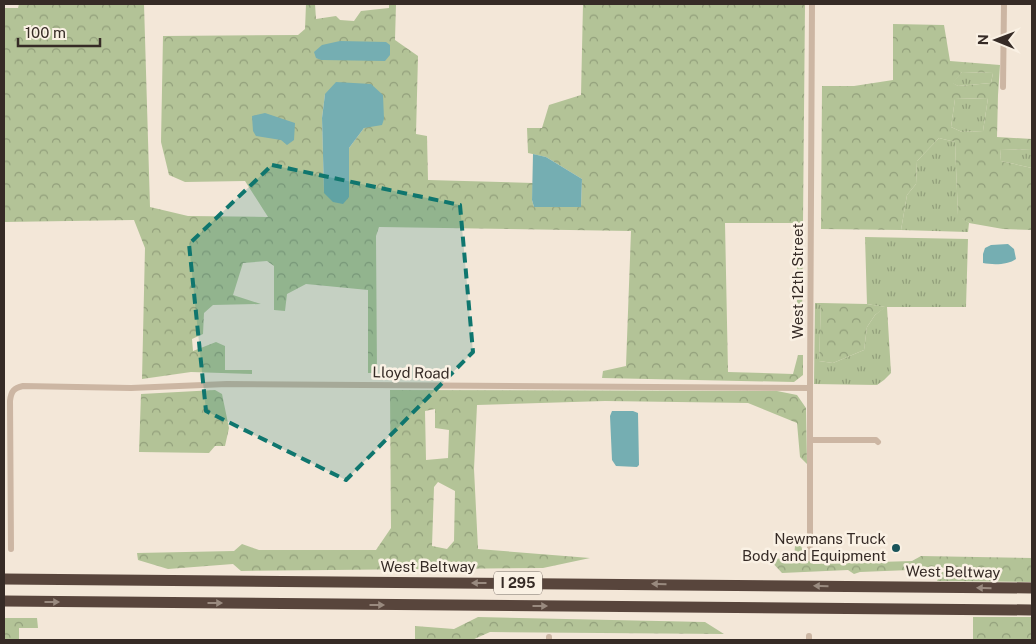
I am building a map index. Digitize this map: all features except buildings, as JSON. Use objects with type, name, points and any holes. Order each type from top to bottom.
[{"type":"highway","name":"West Beltway","points":[[4,579],[1032,588]]},
{"type":"highway","name":"I 295","points":[[4,601],[1032,610]]},
{"type":"street","name":"West 12th Street","points":[[810,558],[812,4]]},
{"type":"street","points":[[1003,87],[1004,4]]},
{"type":"street","name":"Lloyd Road","points":[[11,549],[10,401],[13,390],[17,387],[131,388],[227,384],[810,388]]},
{"type":"street","points":[[810,440],[876,440],[878,442]]},
{"type":"highlighted area","points":[[272,165],[460,205],[473,352],[346,480],[206,411],[189,244]]},
{"type":"green space","points":[[19,4],[144,4],[150,207],[188,216],[268,217],[245,181],[185,182],[169,175],[161,142],[163,36],[298,35],[305,29],[306,4],[315,4],[316,19],[336,16],[340,20],[354,21],[361,11],[389,8],[389,4],[396,4],[395,40],[418,56],[416,134],[427,136],[428,180],[533,183],[532,200],[534,207],[581,207],[582,179],[546,157],[528,153],[527,128],[542,128],[549,105],[581,95],[583,4],[805,4],[802,332],[797,333],[797,223],[725,223],[728,372],[793,374],[798,355],[803,355],[803,375],[794,382],[602,378],[603,371],[626,366],[631,231],[379,227],[376,236],[377,373],[368,373],[368,290],[306,284],[287,294],[285,311],[274,310],[274,266],[267,261],[243,263],[233,295],[261,304],[213,305],[204,313],[203,334],[192,339],[193,351],[216,342],[225,346],[225,370],[252,370],[252,374],[191,372],[142,379],[145,248],[134,220],[4,222],[4,8],[18,8]],"holes":[[[325,94],[364,128],[349,148],[324,193],[322,118]]]},
{"type":"green space","points":[[893,24],[944,25],[950,61],[1000,65],[997,137],[1032,139],[1032,150],[1000,149],[1001,161],[1032,168],[1032,230],[1003,229],[969,223],[958,216],[955,142],[939,138],[917,161],[916,184],[907,195],[901,230],[821,229],[822,86],[854,86],[893,80]],"holes":[[[962,72],[993,73],[991,83],[958,86],[953,83]],[[988,98],[983,131],[962,132],[951,127],[955,99]]]},
{"type":"green space","points":[[962,72],[993,73],[991,83],[958,86],[952,83]]},
{"type":"green space","points":[[988,98],[983,131],[962,132],[951,127],[955,99]]},
{"type":"green space","points":[[939,138],[955,142],[958,215],[969,223],[968,232],[901,230],[907,195],[916,184],[917,161]]},
{"type":"green space","points":[[1000,149],[1032,150],[1032,168],[1001,161]]},
{"type":"green space","points":[[865,237],[968,239],[966,307],[887,307],[891,373],[877,385],[814,384],[815,303],[821,303],[819,361],[833,363],[864,350],[867,327],[875,315],[885,307],[867,304]]},
{"type":"green space","points":[[821,303],[867,304],[886,307],[875,315],[867,327],[864,350],[833,363],[819,361]]},
{"type":"green space","points":[[215,390],[222,394],[229,428],[225,446],[215,446],[209,453],[139,452],[141,394]]},
{"type":"green space","points":[[390,390],[777,391],[797,395],[806,408],[807,464],[800,457],[797,423],[748,403],[605,401],[477,405],[474,469],[478,549],[590,558],[543,568],[241,571],[233,564],[168,569],[138,560],[137,553],[234,551],[242,544],[259,550],[376,550],[391,528]],"holes":[[[435,409],[435,428],[449,430],[448,458],[426,460],[425,411]],[[438,482],[455,491],[454,541],[447,549],[432,546],[434,487]]]},
{"type":"green space","points":[[801,545],[805,561],[812,561],[813,564],[912,561],[921,556],[1032,558],[1032,582],[937,581],[942,572],[980,574],[981,570],[929,567],[854,574],[848,570],[782,573],[769,559],[794,558],[795,546]]},
{"type":"green space","points":[[478,617],[705,622],[724,634],[490,632],[472,640],[415,640],[415,626],[454,629]]},
{"type":"green space","points":[[973,617],[1032,617],[1032,640],[973,640]]},
{"type":"green space","points":[[4,618],[37,618],[38,628],[19,628],[19,640],[4,640]]},
{"type":"water","points":[[340,41],[386,42],[390,45],[390,55],[385,61],[321,60],[316,58],[314,52],[322,45]]},
{"type":"water","points":[[336,82],[371,84],[383,95],[384,119],[382,125],[364,128],[349,148],[349,197],[343,204],[333,202],[324,193],[322,118],[325,94]]},
{"type":"water","points":[[265,113],[295,123],[294,140],[287,145],[281,140],[256,136],[253,131],[252,116]]},
{"type":"water","points":[[533,154],[546,157],[582,179],[581,207],[534,207],[532,200]]},
{"type":"water","points":[[1008,244],[1014,249],[1016,259],[1000,264],[983,263],[985,248],[991,245]]},
{"type":"water","points":[[612,411],[633,411],[638,413],[639,465],[637,467],[616,466],[612,460],[610,416]]},
{"type":"place","name":"Newmans Truck Body and Equipment","points":[[896,548]]}]
